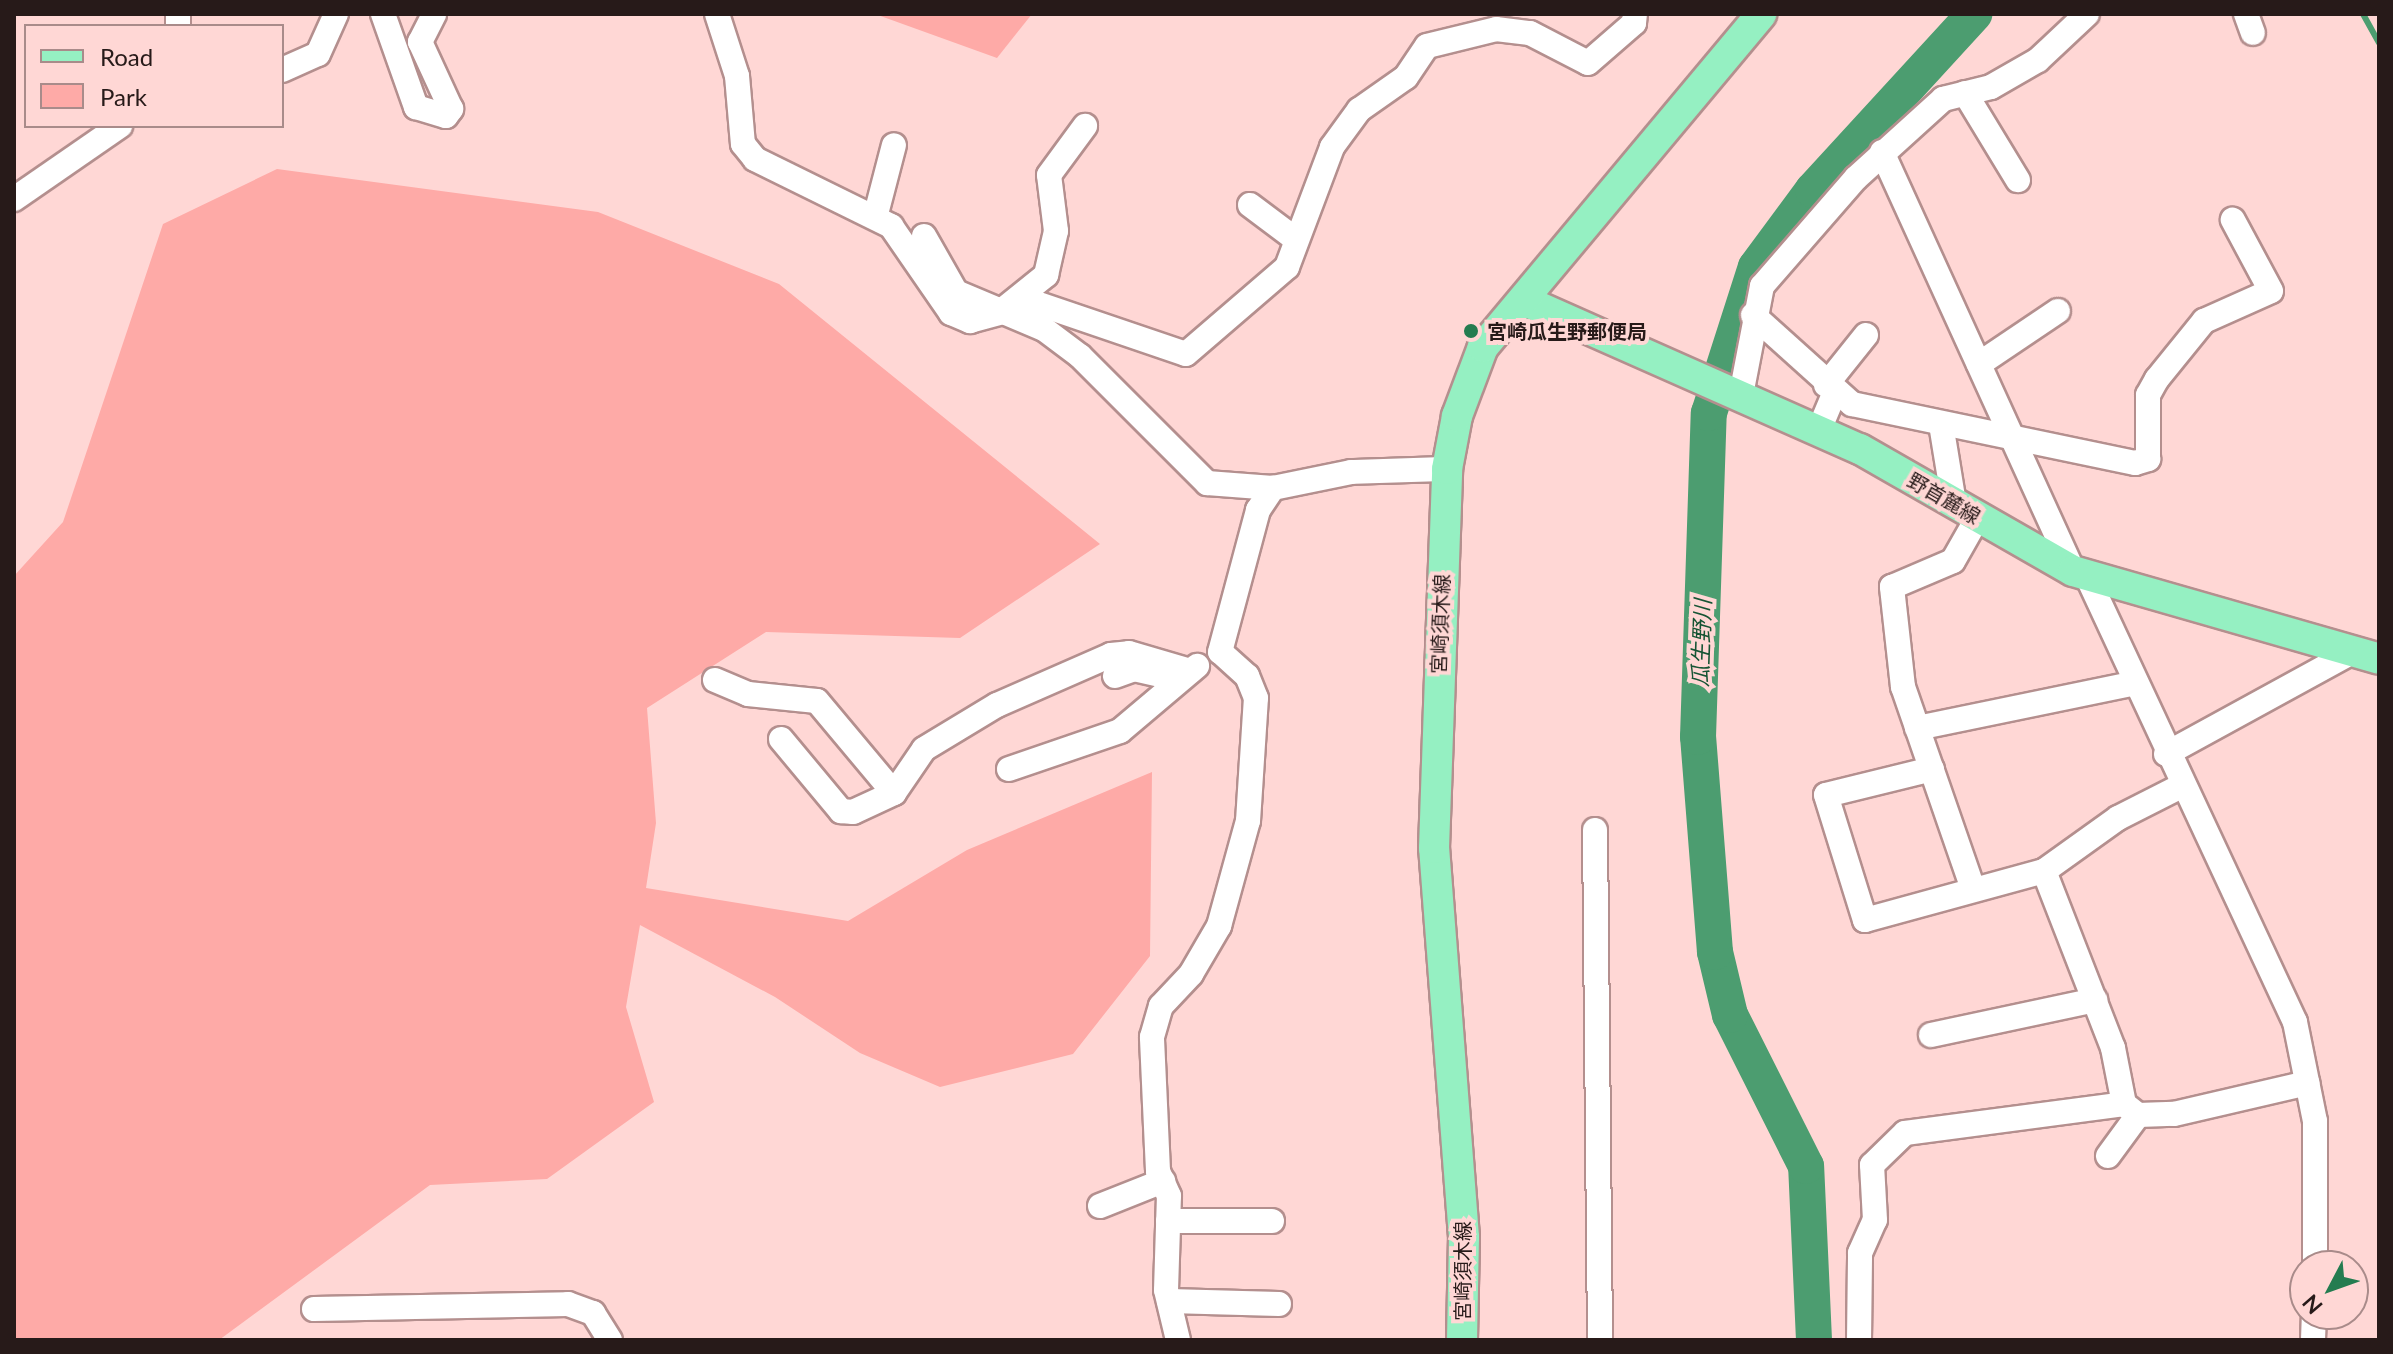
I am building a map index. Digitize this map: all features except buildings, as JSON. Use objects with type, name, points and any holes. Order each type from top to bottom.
[{"type":"main road","name":"宮崎須木線","points":[[1462,1340],[1464,1237],[1434,848],[1447,469],[1483,347],[1761,14]]},
{"type":"main road","name":"野首麓線","points":[[1523,300],[1819,430],[2080,574],[2367,655]]},
{"type":"street","points":[[284,69],[318,54],[336,14]]},
{"type":"street","points":[[383,14],[416,107],[446,116],[451,109],[420,42],[434,14]]},
{"type":"street","points":[[717,14],[737,76],[743,144],[755,159],[876,214],[951,313],[970,321],[1036,303],[1186,354],[1287,267],[1294,238],[1332,147],[1359,110],[1406,77],[1427,46],[1496,29],[1530,33],[1588,63],[1634,23],[1635,14]]},
{"type":"street","points":[[1735,391],[1762,286],[1882,152],[1943,99],[1965,93],[2038,60],[2087,14]]},
{"type":"street","points":[[1965,93],[2018,180]]},
{"type":"street","points":[[1004,310],[1046,275],[1056,231],[1049,175],[1085,126]]},
{"type":"street","points":[[14,199],[106,129]]},
{"type":"street","points":[[876,214],[894,145]]},
{"type":"street","points":[[1882,152],[2010,432],[2295,1022],[2315,1121],[2315,1250]]},
{"type":"street","points":[[1250,205],[1294,238]]},
{"type":"street","points":[[1753,315],[1830,388],[1901,420],[2010,432],[2072,452],[2135,463],[2148,459],[2148,395],[2157,379],[2204,321],[2271,291],[2233,220]]},
{"type":"street","points":[[924,236],[956,292],[974,305],[1004,310],[1080,356],[1207,483],[1273,488],[1351,472],[1447,469]]},
{"type":"street","points":[[1979,364],[2058,311]]},
{"type":"street","points":[[1819,430],[1830,388],[1866,335]]},
{"type":"street","points":[[1941,424],[1966,510],[1953,561],[1892,587],[1903,687],[1972,886]]},
{"type":"street","points":[[1009,769],[1120,731],[1150,713],[1183,674],[1220,652],[1258,510],[1273,488]]},
{"type":"street","points":[[1178,1340],[1169,1301],[1168,1221],[1152,1037],[1161,1006],[1191,974],[1219,926],[1257,771],[1256,698],[1240,668],[1220,652]]},
{"type":"street","points":[[781,739],[841,811],[894,793],[924,749],[997,705],[1111,655],[1129,653],[1183,674]]},
{"type":"street","points":[[2166,754],[2367,655]]},
{"type":"street","points":[[1115,676],[1134,669],[1183,674]]},
{"type":"street","points":[[715,680],[748,694],[817,701],[894,793]]},
{"type":"street","points":[[1917,728],[2132,684]]},
{"type":"street","points":[[1932,769],[1826,795],[1865,920],[1972,886],[2044,871],[2118,818],[2181,786]]},
{"type":"street","points":[[1595,830],[1600,1340]]},
{"type":"street","points":[[2044,871],[2095,1000],[2131,1110],[2108,1156]]},
{"type":"street","points":[[1931,1035],[2095,1000]]},
{"type":"street","points":[[1859,1340],[1860,1253],[1875,1220],[1872,1165],[1883,1148],[1905,1133],[2131,1110],[2307,1083]]},
{"type":"street","points":[[1100,1206],[1163,1181]]},
{"type":"street","points":[[1168,1221],[1272,1221]]},
{"type":"street","points":[[1169,1301],[1279,1304]]},
{"type":"street","points":[[314,1309],[568,1304],[593,1313],[608,1326],[610,1340]]},
{"type":"green space","points":[[875,14],[1032,14],[997,58]]},
{"type":"green space","points":[[277,169],[598,212],[779,284],[1100,544],[960,638],[766,632],[647,708],[656,823],[646,888],[848,921],[967,850],[1152,772],[1150,956],[1073,1054],[940,1087],[860,1053],[775,997],[640,925],[626,1007],[654,1102],[547,1179],[430,1185],[219,1340],[14,1340],[14,576],[63,522],[163,224]]},
{"type":"waterway","name":"瓜生野川","points":[[1814,1340],[1806,1166],[1730,1015],[1715,952],[1698,737],[1709,413],[1756,267],[1813,190],[1974,14]]},
{"type":"waterway","points":[[2363,14],[2379,43]]},
{"type":"place","name":"宮崎瓜生野郵便局","points":[[1471,331]]}]
